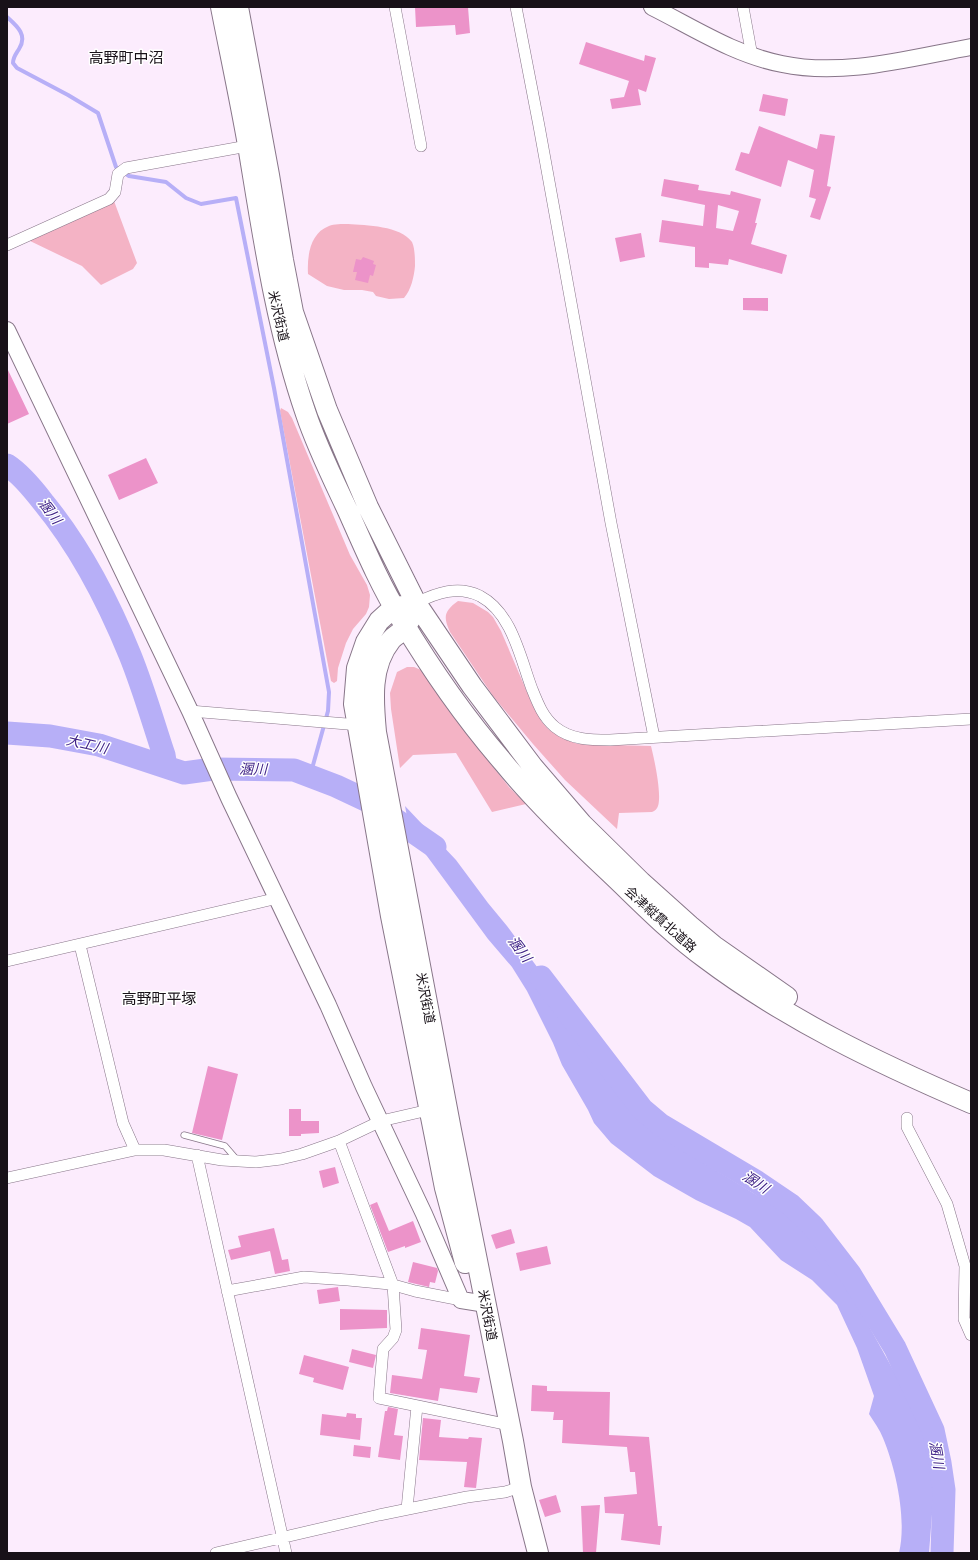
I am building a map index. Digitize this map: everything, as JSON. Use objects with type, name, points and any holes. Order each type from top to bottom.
[{"type":"highway","name":"米沢街道","points":[[221,7],[256,144],[283,260],[293,312],[327,410],[368,508],[416,603],[406,627],[392,639],[379,660],[373,697],[365,729]]},
{"type":"highway","name":"米沢街道","points":[[238,7],[256,144],[266,255],[278,314],[306,416],[364,549],[395,608]]},
{"type":"highway","name":"米沢街道","points":[[416,603],[395,608],[379,621],[366,642],[356,668],[354,704],[365,729],[474,1302],[505,1402],[521,1487],[538,1553]]},
{"type":"highway","name":"会津縦貫北道路","points":[[416,603],[472,686],[533,767],[564,804],[620,862],[690,926],[744,967],[827,1021],[921,1072],[971,1092]]},
{"type":"highway","name":"会津縦貫北道路","points":[[395,608],[420,650],[463,712],[518,780],[592,855],[680,938],[704,958],[735,979],[821,1032],[891,1068],[971,1103]]},
{"type":"street","points":[[395,7],[421,146]]},
{"type":"street","points":[[516,7],[541,133],[611,523],[654,737]]},
{"type":"street","points":[[652,7],[710,38],[752,56],[782,64],[818,69],[865,66],[971,47]]},
{"type":"street","points":[[743,7],[752,56]]},
{"type":"street","points":[[7,245],[109,199],[115,192],[118,174],[126,168],[256,144]]},
{"type":"street","points":[[7,330],[190,711],[229,798],[278,898],[364,1087],[424,1214],[474,1302]]},
{"type":"street","points":[[416,603],[435,595],[451,591],[471,593],[492,605],[508,624],[538,704],[545,717],[557,729],[571,736],[592,740],[610,740],[971,719]]},
{"type":"street","points":[[190,711],[365,729]]},
{"type":"street","points":[[7,961],[278,898]]},
{"type":"street","points":[[80,945],[123,1124],[135,1150]]},
{"type":"street","points":[[7,1178],[135,1150],[164,1150],[222,1160],[238,1161],[256,1162],[281,1159],[302,1154],[339,1140],[381,1121],[438,1108]]},
{"type":"street","points":[[907,1118],[907,1127],[947,1204],[964,1266],[964,1319],[971,1335]]},
{"type":"street","points":[[339,1140],[393,1285],[396,1330],[393,1338],[384,1349],[379,1398],[510,1426]]},
{"type":"street","points":[[197,1155],[286,1553]]},
{"type":"street","points":[[228,1291],[304,1277],[393,1285],[474,1302]]},
{"type":"street","points":[[407,1509],[418,1406]]},
{"type":"street","points":[[216,1553],[407,1509],[466,1497],[505,1492],[521,1487]]},
{"type":"lane","points":[[184,1135],[225,1146],[238,1161]]},
{"type":"shaded area","points":[[114,201],[137,263],[133,269],[101,285],[82,266],[28,240]]},
{"type":"shaded area","points":[[348,224],[383,227],[400,233],[412,242],[415,254],[415,270],[410,287],[404,298],[389,299],[376,296],[373,292],[362,290],[344,290],[327,286],[308,274],[309,253],[318,234],[323,229],[331,225]]},
{"type":"shaded area","points":[[281,408],[288,412],[292,418],[350,555],[367,585],[370,595],[369,607],[366,614],[353,629],[346,643],[338,668],[337,681],[334,683],[331,681],[280,411]]},
{"type":"shaded area","points":[[458,601],[473,603],[488,612],[493,617],[501,631],[533,706],[542,722],[548,729],[564,739],[578,744],[651,746],[659,793],[658,806],[656,810],[652,812],[619,813],[617,829],[565,780],[493,696],[450,632],[446,622],[447,611]]},
{"type":"shaded area","points":[[407,667],[414,667],[426,672],[463,729],[509,787],[526,804],[492,812],[456,753],[413,755],[400,768],[390,693],[397,672]]},
{"type":"water","points":[[405,806],[456,860],[507,926],[551,986],[579,1039],[633,1110],[656,1134],[783,1211],[805,1229],[833,1261],[847,1283],[860,1310],[921,1420],[930,1451],[935,1476],[929,1553],[899,1553],[902,1525],[896,1479],[888,1450],[879,1429],[869,1414],[874,1396],[857,1348],[837,1305],[812,1280],[781,1260],[750,1227],[696,1200],[654,1176],[611,1143],[594,1123],[562,1065],[553,1043],[527,991],[512,967],[488,939],[424,852],[411,838]]},
{"type":"building","points":[[415,7],[468,7],[470,33],[456,35],[455,25],[416,27]]},
{"type":"building","points":[[586,42],[644,61],[645,55],[656,58],[646,92],[638,89],[641,105],[612,109],[610,99],[624,97],[629,81],[579,64]]},
{"type":"building","points":[[763,94],[788,99],[785,116],[759,111]]},
{"type":"building","points":[[759,126],[817,149],[820,134],[835,136],[827,186],[831,187],[820,220],[810,217],[816,199],[809,197],[814,170],[788,160],[781,187],[735,170],[741,152],[749,154]]},
{"type":"building","points":[[664,179],[699,185],[698,190],[730,195],[731,191],[761,199],[755,223],[757,223],[751,244],[787,255],[782,274],[729,259],[728,265],[709,263],[709,268],[695,267],[695,247],[659,242],[662,220],[703,226],[705,205],[661,196]],"holes":[[[718,205],[739,211],[733,231],[716,228]]]},
{"type":"building","points":[[641,233],[645,257],[620,262],[615,238]]},
{"type":"building","points":[[363,257],[374,261],[373,264],[376,265],[373,276],[370,275],[368,283],[355,280],[357,272],[353,272],[356,259],[361,260]]},
{"type":"building","points":[[743,298],[768,298],[768,311],[743,310]]},
{"type":"building","points":[[7,368],[29,414],[7,424]]},
{"type":"building","points":[[146,458],[158,483],[119,500],[108,475]]},
{"type":"building","points":[[208,1066],[238,1074],[222,1140],[192,1133]]},
{"type":"building","points":[[289,1109],[301,1109],[301,1121],[319,1121],[319,1133],[289,1136]]},
{"type":"building","points":[[335,1167],[339,1183],[323,1188],[319,1171]]},
{"type":"building","points":[[377,1202],[389,1231],[413,1221],[421,1242],[388,1252],[370,1205]]},
{"type":"building","points":[[274,1228],[282,1260],[288,1259],[290,1271],[275,1274],[270,1251],[231,1260],[228,1250],[241,1247],[238,1236]]},
{"type":"building","points":[[511,1229],[515,1243],[496,1249],[491,1235]]},
{"type":"building","points":[[547,1246],[551,1264],[520,1271],[516,1253]]},
{"type":"building","points":[[413,1262],[437,1268],[438,1271],[435,1283],[430,1282],[429,1287],[408,1282]]},
{"type":"building","points":[[338,1287],[340,1301],[319,1304],[317,1290]]},
{"type":"building","points":[[340,1309],[387,1310],[387,1328],[340,1330]]},
{"type":"building","points":[[421,1328],[470,1335],[464,1376],[480,1378],[477,1393],[440,1388],[438,1401],[390,1393],[392,1375],[422,1379],[427,1350],[418,1349]]},
{"type":"building","points":[[352,1349],[376,1355],[373,1368],[349,1362]]},
{"type":"building","points":[[304,1355],[349,1367],[343,1390],[313,1382],[314,1378],[299,1374]]},
{"type":"building","points":[[532,1385],[547,1386],[547,1391],[610,1392],[609,1435],[649,1437],[658,1526],[662,1526],[660,1545],[621,1540],[624,1514],[605,1513],[604,1497],[637,1494],[635,1472],[630,1472],[627,1447],[562,1443],[563,1420],[553,1420],[554,1412],[531,1411]]},
{"type":"building","points":[[388,1407],[398,1409],[394,1435],[403,1436],[400,1460],[378,1457],[385,1411],[387,1411]]},
{"type":"building","points":[[347,1413],[356,1414],[356,1418],[362,1418],[360,1440],[320,1435],[322,1414],[346,1417]]},
{"type":"building","points":[[423,1418],[441,1420],[439,1437],[468,1439],[469,1437],[482,1438],[476,1488],[464,1487],[467,1462],[419,1460]]},
{"type":"building","points":[[354,1445],[371,1447],[370,1458],[353,1456]]},
{"type":"building","points":[[556,1495],[561,1512],[545,1517],[539,1500]]},
{"type":"building","points":[[600,1505],[596,1553],[583,1553],[581,1506]]},
{"type":"waterway","points":[[7,17],[18,27],[22,35],[21,44],[14,57],[13,63],[17,68],[98,113],[116,167],[129,176],[166,182],[186,198],[201,204],[236,198],[274,388],[329,692],[328,711],[310,776]]},
{"type":"waterway","name":"溷川","points":[[7,465],[26,482],[56,519],[81,556],[103,595],[135,667],[164,755],[166,767]]},
{"type":"waterway","name":"溷川","points":[[7,733],[50,736],[99,745],[184,773],[213,769],[294,770],[336,786],[370,802],[435,847]]},
{"type":"waterway","name":"溷川","points":[[541,977],[642,1109],[661,1125],[757,1182],[791,1205],[813,1226],[850,1274],[895,1348],[933,1430],[944,1490],[942,1553]]},
{"type":"district","name":"高野町中沼","points":[[126,58]]},
{"type":"district","name":"高野町平塚","points":[[159,999]]},
{"type":"water label","name":"大工川","points":[[87,744]]}]
